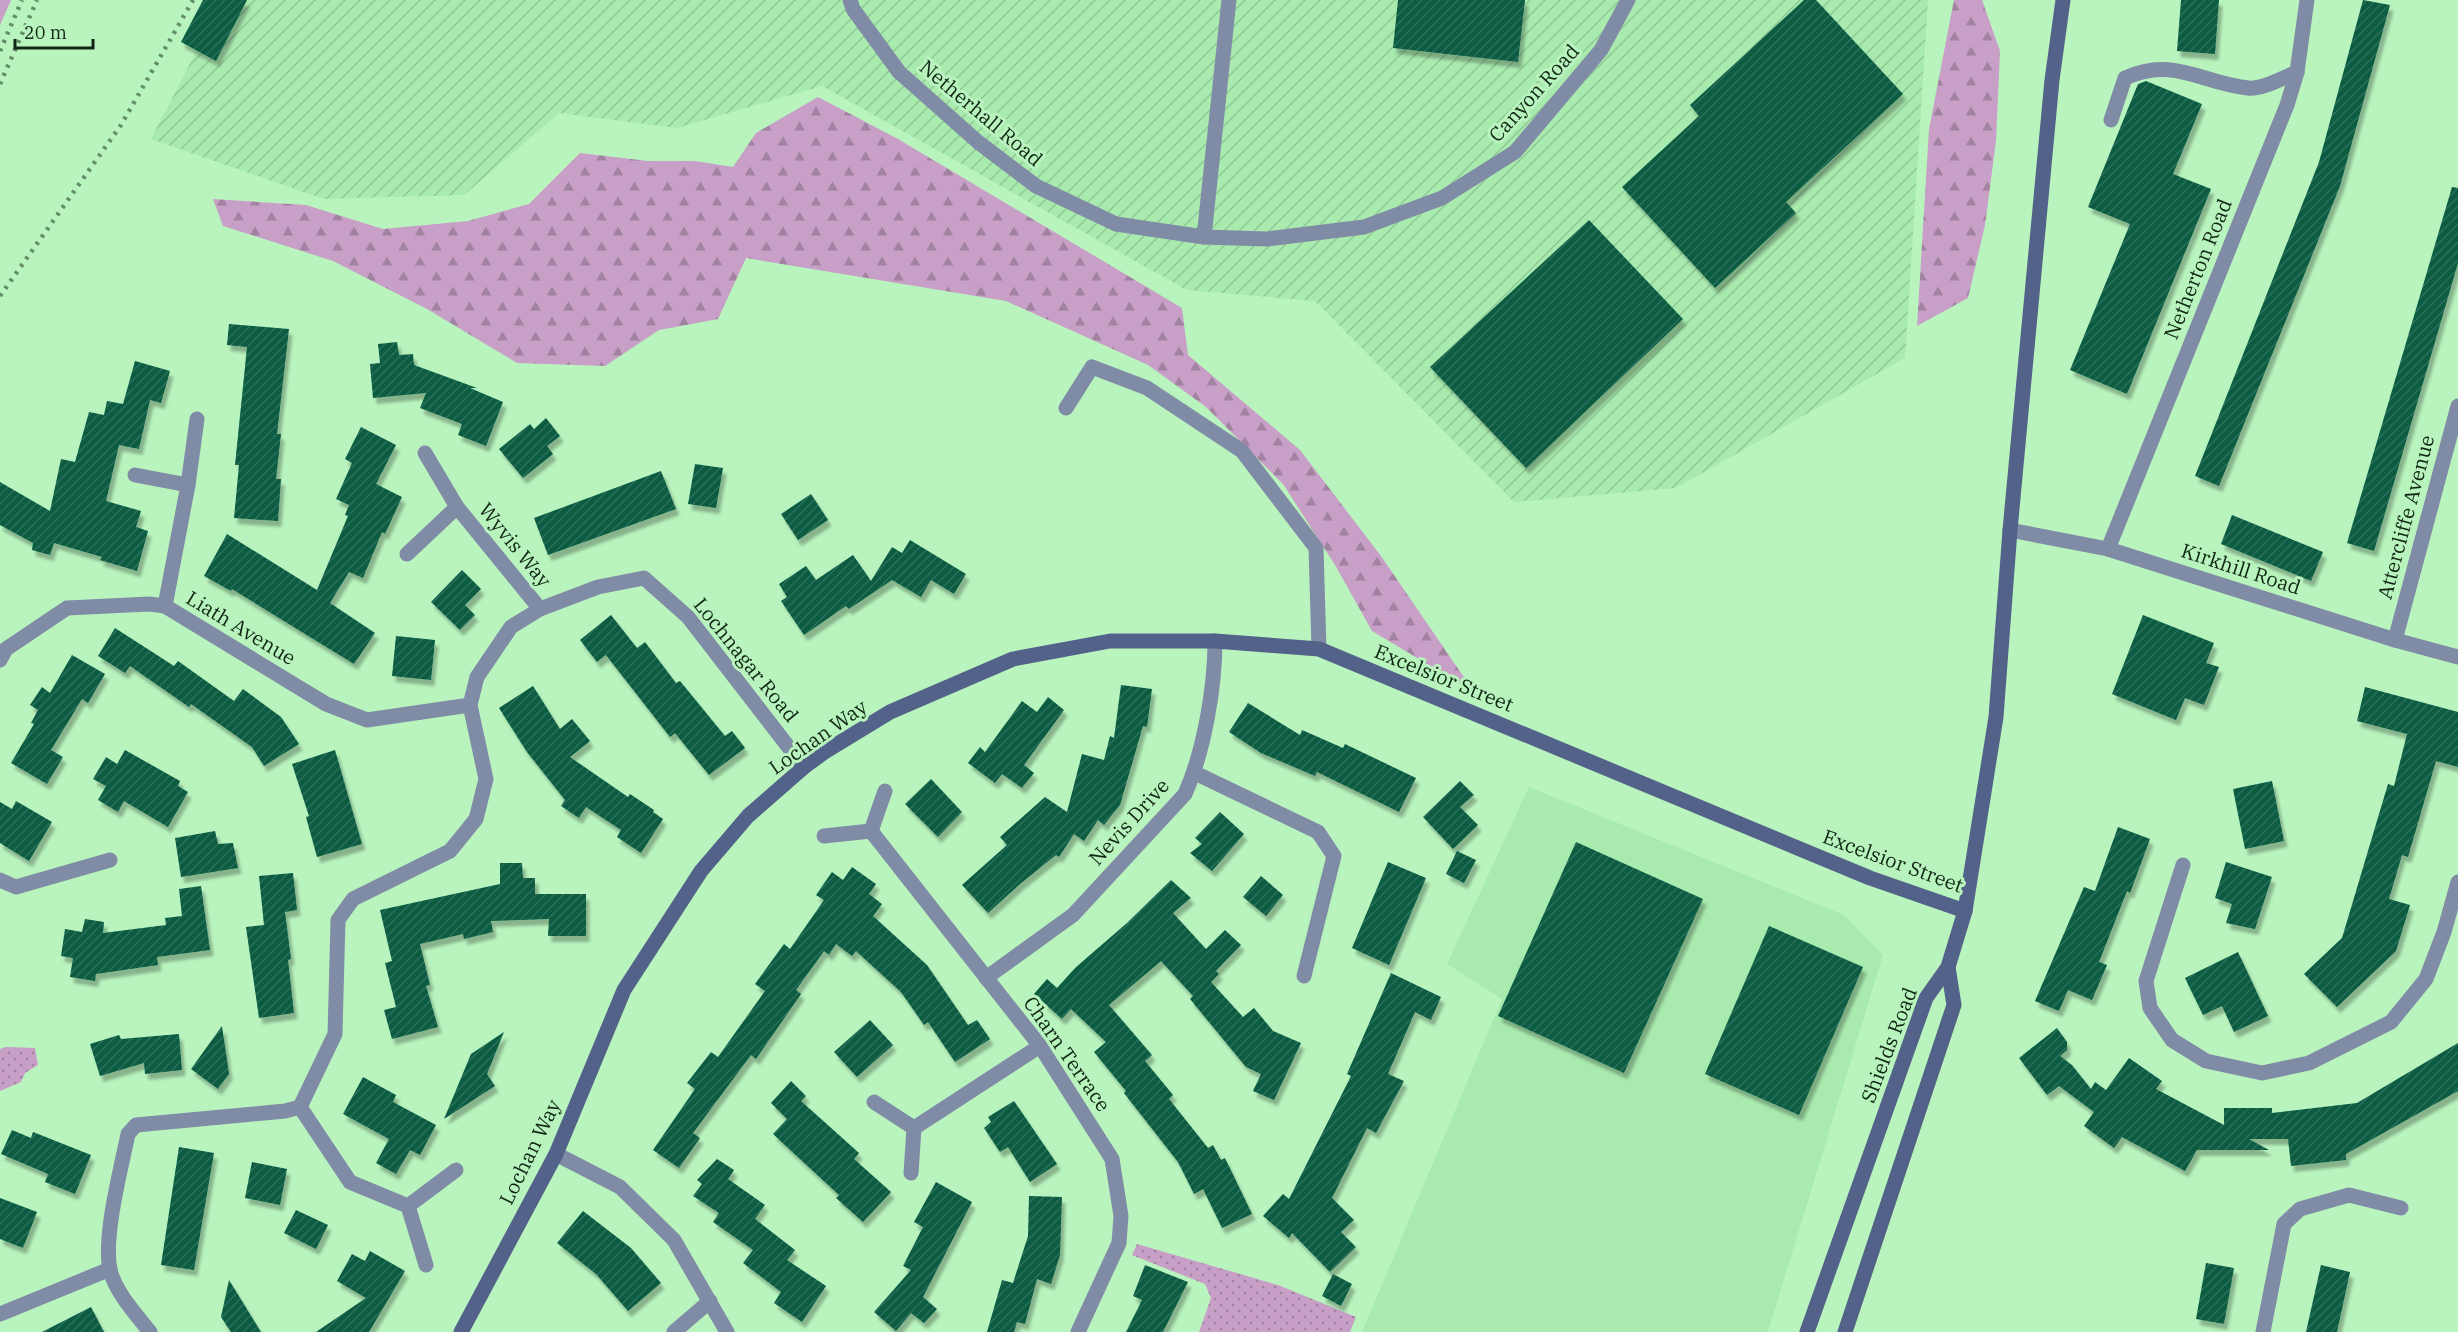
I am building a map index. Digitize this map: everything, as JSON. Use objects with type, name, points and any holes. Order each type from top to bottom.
[{"type":"street","name":"Netherhall Road","points":[[850,0],[898,72],[978,142],[1036,186],[1116,224]]},
{"type":"street","points":[[1204,237],[1229,0]]},
{"type":"street","name":"Canyon Road","points":[[1116,224],[1204,237],[1267,239],[1364,227],[1442,198],[1515,152],[1601,50],[1628,0]]},
{"type":"street","points":[[1845,1332],[1954,1005],[1948,967],[1965,911],[1996,717],[2010,530],[2052,80],[2063,0]]},
{"type":"street","name":"Netherton Road","points":[[2108,549],[2287,105],[2297,72],[2307,0]]},
{"type":"street","points":[[2111,120],[2125,78],[2141,71],[2166,68],[2250,89],[2297,72]]},
{"type":"street","points":[[1066,408],[1092,367],[1147,388],[1242,451],[1316,548],[1319,649]]},
{"type":"street","name":"Attercliffe Avenue","points":[[2395,640],[2458,406]]},
{"type":"street","points":[[165,606],[188,485],[197,419]]},
{"type":"street","name":"Wyvis Way","points":[[425,453],[457,507],[540,609]]},
{"type":"street","points":[[135,475],[188,485]]},
{"type":"street","name":"Wyvis Way","points":[[407,554],[457,507]]},
{"type":"street","name":"Kirkhill Road","points":[[2010,530],[2108,549],[2395,640],[2458,657]]},
{"type":"street","name":"Lochnagar Road","points":[[300,1107],[335,1034],[338,920],[353,900],[450,851],[477,819],[486,779],[470,705],[477,677],[511,627],[540,609],[598,587],[644,578],[688,617],[804,767]]},
{"type":"street","name":"Liath Avenue","points":[[0,660],[6,649],[67,608],[149,604],[165,606],[326,704],[367,720],[470,705]]},
{"type":"street","name":"Lochan Way","points":[[461,1332],[556,1154],[624,990],[701,871],[748,816],[804,767],[890,712],[1013,659],[1110,641],[1215,641],[1319,649]]},
{"type":"street","name":"Nevis Drive","points":[[986,978],[1073,915],[1185,794],[1194,772],[1215,669],[1215,641]]},
{"type":"street","name":"Excelsior Street","points":[[1319,649],[1870,878],[1965,911]]},
{"type":"street","points":[[1194,772],[1318,832],[1334,856],[1304,975]]},
{"type":"street","points":[[824,836],[871,831],[885,791]]},
{"type":"street","name":"Charn Terrace","points":[[871,831],[1040,1046],[1112,1159],[1121,1216],[1119,1243],[1078,1332]]},
{"type":"street","points":[[0,880],[16,887],[110,860]]},
{"type":"street","points":[[2183,865],[2146,981],[2150,1008],[2172,1040],[2206,1061],[2262,1073],[2309,1063],[2391,1022],[2426,979],[2444,932],[2458,882]]},
{"type":"street","name":"Shields Road","points":[[1807,1332],[1926,998],[1948,967]]},
{"type":"street","points":[[914,1128],[1040,1046]]},
{"type":"street","points":[[874,1102],[914,1128]]},
{"type":"street","points":[[150,1332],[117,1287],[110,1269],[111,1218],[128,1134],[136,1125],[285,1111],[300,1107],[350,1182],[408,1206]]},
{"type":"street","points":[[911,1173],[914,1128]]},
{"type":"street","points":[[556,1154],[620,1187],[674,1240],[727,1332]]},
{"type":"street","points":[[408,1206],[456,1170]]},
{"type":"street","points":[[2263,1332],[2284,1224],[2300,1209],[2349,1195],[2401,1208]]},
{"type":"street","points":[[408,1206],[426,1265]]},
{"type":"street","points":[[0,1314],[110,1269]]},
{"type":"street","points":[[674,1332],[710,1301]]},
{"type":"shaded area","points":[[223,0],[1928,0],[1905,358],[1676,488],[1514,502],[1315,301],[1187,290],[822,86],[677,128],[559,113],[464,195],[324,199],[151,139]]},
{"type":"shaded area","points":[[1529,787],[1844,915],[1883,955],[1768,1332],[1362,1332],[1502,999],[1447,964]]},
{"type":"green space","points":[[0,0],[11,0],[0,25]]},
{"type":"green space","points":[[1954,0],[1982,0],[2000,51],[1996,141],[1985,225],[1968,298],[1917,326],[1929,129]]},
{"type":"green space","points":[[818,97],[898,139],[1182,308],[1188,355],[1300,450],[1381,556],[1474,692],[1372,631],[1335,565],[1283,484],[1206,407],[1148,365],[1006,301],[746,258],[718,319],[659,330],[605,366],[517,363],[427,309],[333,261],[223,226],[213,199],[306,205],[383,229],[468,221],[529,204],[580,153],[648,161],[695,161],[733,167],[756,133]]},
{"type":"green space","points":[[6,1047],[35,1048],[38,1065],[25,1073],[21,1082],[0,1091],[0,1049]]},
{"type":"green space","points":[[1137,1244],[1278,1285],[1356,1317],[1350,1332],[1199,1332],[1211,1298],[1205,1284],[1132,1255]]},
{"type":"building","points":[[203,0],[247,0],[216,61],[181,42]]},
{"type":"building","points":[[1398,0],[1525,0],[1518,62],[1393,48]]},
{"type":"building","points":[[1804,0],[1816,0],[1903,94],[1786,202],[1796,213],[1715,288],[1622,187],[1699,116],[1690,105]]},
{"type":"building","points":[[2181,0],[2219,0],[2215,54],[2177,51]]},
{"type":"building","points":[[2363,0],[2390,5],[2340,186],[2219,486],[2195,476],[2319,162]]},
{"type":"building","points":[[2146,81],[2202,104],[2173,174],[2211,189],[2127,394],[2070,370],[2130,224],[2088,207],[2138,84]]},
{"type":"building","points":[[2452,187],[2458,188],[2458,263],[2374,551],[2347,543]]},
{"type":"building","points":[[1589,220],[1683,319],[1526,468],[1430,367]]},
{"type":"building","points":[[229,324],[289,329],[277,434],[281,434],[276,479],[281,479],[278,521],[234,518],[239,465],[235,465],[247,347],[227,345]]},
{"type":"building","points":[[397,342],[399,355],[413,354],[414,365],[477,388],[470,388],[503,402],[486,446],[458,435],[462,424],[420,408],[426,393],[373,398],[370,364],[380,363],[378,344]]},
{"type":"building","points":[[135,361],[170,371],[161,403],[150,400],[139,449],[119,445],[106,501],[141,511],[136,527],[148,531],[137,571],[100,560],[102,557],[54,543],[50,555],[32,550],[33,543],[0,525],[0,482],[50,511],[61,459],[75,462],[89,412],[104,415],[107,401],[123,404]]},
{"type":"building","points":[[546,418],[560,436],[547,446],[553,454],[523,478],[499,449],[530,424],[534,429]]},
{"type":"building","points":[[361,427],[396,445],[376,484],[402,497],[385,534],[382,532],[363,578],[349,572],[330,603],[375,633],[354,664],[232,589],[231,591],[204,576],[227,534],[317,590],[348,516],[345,515],[349,505],[336,499],[352,463],[345,459]]},
{"type":"building","points":[[695,464],[723,468],[716,508],[688,504]]},
{"type":"building","points":[[661,471],[676,509],[548,555],[534,518]]},
{"type":"building","points":[[811,494],[828,520],[798,540],[781,514]]},
{"type":"building","points":[[2232,515],[2323,552],[2311,581],[2221,544]]},
{"type":"building","points":[[910,540],[966,574],[954,594],[931,580],[921,597],[892,580],[849,609],[846,606],[804,635],[781,601],[787,597],[779,584],[806,566],[816,580],[853,555],[871,581],[892,547],[902,553]]},
{"type":"building","points":[[462,570],[481,589],[465,605],[475,615],[460,630],[431,602]]},
{"type":"building","points":[[611,615],[637,648],[645,642],[676,683],[680,681],[725,736],[732,731],[745,748],[709,775],[675,733],[670,737],[606,655],[597,662],[580,640]]},
{"type":"building","points":[[2143,615],[2214,643],[2206,663],[2219,667],[2204,705],[2185,698],[2176,720],[2112,694]]},
{"type":"building","points":[[115,628],[174,666],[178,661],[234,701],[243,689],[281,717],[299,744],[264,766],[252,747],[191,704],[189,707],[130,666],[125,673],[98,656]]},
{"type":"building","points":[[396,636],[435,640],[431,680],[392,676]]},
{"type":"building","points":[[72,655],[105,674],[88,703],[82,699],[51,750],[63,757],[47,784],[11,763],[34,724],[31,723],[38,710],[30,705],[42,687],[50,693]]},
{"type":"building","points":[[1121,685],[1152,689],[1147,727],[1143,726],[1120,805],[1104,825],[1098,820],[1084,841],[1074,834],[1059,857],[1056,855],[988,913],[962,885],[1007,845],[1000,837],[1045,797],[1067,812],[1082,754],[1104,760],[1110,736],[1114,738]]},
{"type":"building","points":[[533,686],[560,729],[572,719],[590,741],[570,757],[628,797],[630,794],[654,810],[653,812],[663,819],[641,853],[617,837],[621,830],[586,807],[579,818],[561,806],[565,800],[527,752],[499,708]]},
{"type":"building","points":[[2365,687],[2458,712],[2458,767],[2436,761],[2408,857],[2402,855],[2389,899],[2410,905],[2396,951],[2337,1007],[2304,974],[2342,938],[2388,784],[2394,786],[2407,734],[2357,721]]},
{"type":"building","points":[[1048,697],[1064,710],[1024,765],[1034,773],[1022,788],[1002,774],[995,783],[968,763],[980,747],[985,752],[1022,701],[1037,712]]},
{"type":"building","points":[[1248,703],[1300,735],[1302,730],[1343,748],[1345,744],[1416,778],[1399,812],[1317,772],[1315,776],[1261,753],[1229,732]]},
{"type":"building","points":[[125,750],[180,781],[178,786],[188,792],[168,827],[124,801],[118,812],[98,800],[106,786],[93,779],[106,757],[117,764]]},
{"type":"building","points":[[335,750],[362,844],[317,857],[306,817],[309,816],[292,764]]},
{"type":"building","points":[[931,779],[962,812],[938,837],[905,804]]},
{"type":"building","points":[[1460,781],[1474,795],[1460,807],[1478,825],[1453,849],[1423,817]]},
{"type":"building","points":[[2272,781],[2284,841],[2245,849],[2233,789]]},
{"type":"building","points":[[16,801],[52,822],[29,861],[0,843],[0,802],[12,809]]},
{"type":"building","points":[[1220,812],[1244,834],[1212,871],[1190,853],[1202,844],[1195,838]]},
{"type":"building","points":[[2118,827],[2150,839],[2130,893],[2127,891],[2099,962],[2107,965],[2092,1000],[2068,990],[2059,1011],[2035,1001],[2084,887],[2095,891]]},
{"type":"building","points":[[215,831],[218,844],[233,843],[238,868],[181,877],[175,838]]},
{"type":"building","points":[[1576,842],[1703,899],[1624,1073],[1498,1016]]},
{"type":"building","points":[[1457,851],[1476,860],[1464,883],[1446,874]]},
{"type":"building","points":[[1388,862],[1426,878],[1389,965],[1352,948]]},
{"type":"building","points":[[2226,862],[2272,877],[2255,929],[2226,923],[2232,904],[2215,898]]},
{"type":"building","points":[[500,863],[522,863],[523,878],[535,878],[535,894],[586,894],[586,936],[548,936],[549,919],[491,921],[493,932],[464,939],[463,934],[420,944],[430,985],[426,986],[438,1027],[392,1039],[384,1010],[396,1007],[385,963],[392,961],[380,910],[500,884]]},
{"type":"building","points":[[852,867],[876,884],[869,894],[882,904],[873,916],[927,965],[968,1025],[977,1020],[990,1039],[955,1062],[928,1022],[924,1025],[901,992],[856,951],[852,956],[836,944],[829,955],[824,951],[796,990],[801,994],[756,1059],[751,1055],[693,1133],[700,1138],[679,1168],[653,1150],[695,1089],[687,1083],[711,1052],[718,1057],[765,991],[755,984],[784,944],[790,949],[824,900],[816,895],[832,872],[843,880]]},
{"type":"building","points":[[293,873],[297,910],[285,912],[291,959],[288,960],[294,1013],[259,1018],[246,927],[264,925],[259,876]]},
{"type":"building","points":[[1261,876],[1283,895],[1266,916],[1243,897]]},
{"type":"building","points":[[1171,880],[1191,898],[1173,913],[1206,949],[1225,930],[1241,945],[1216,971],[1219,974],[1211,982],[1243,1017],[1254,1008],[1273,1031],[1301,1043],[1274,1100],[1253,1091],[1261,1074],[1246,1067],[1190,999],[1193,996],[1161,961],[1109,1005],[1152,1055],[1145,1061],[1173,1095],[1169,1099],[1208,1148],[1213,1145],[1221,1160],[1225,1158],[1252,1214],[1222,1228],[1203,1189],[1194,1194],[1178,1162],[1094,1052],[1106,1042],[1071,1009],[1062,1019],[1034,994],[1047,979],[1057,988],[1075,968],[1127,923]]},
{"type":"building","points":[[201,886],[210,950],[157,957],[158,965],[96,974],[95,981],[70,977],[73,958],[61,956],[65,929],[82,932],[85,919],[104,922],[103,933],[166,925],[165,918],[182,916],[179,889]]},
{"type":"building","points":[[1769,926],[1863,967],[1799,1115],[1705,1074]]},
{"type":"building","points":[[2238,952],[2268,1016],[2234,1032],[2222,1006],[2203,1015],[2185,978]]},
{"type":"building","points":[[1391,973],[1441,997],[1431,1020],[1415,1012],[1388,1074],[1404,1081],[1376,1133],[1367,1128],[1332,1198],[1354,1220],[1341,1232],[1356,1247],[1330,1272],[1292,1233],[1289,1238],[1263,1216],[1283,1194],[1289,1199],[1351,1076],[1347,1074]]},
{"type":"building","points":[[870,1020],[893,1045],[857,1077],[834,1052]]},
{"type":"building","points":[[222,1026],[229,1074],[218,1089],[191,1069]]},
{"type":"building","points":[[2057,1028],[2067,1042],[2067,1050],[2060,1056],[2072,1065],[2091,1089],[2095,1082],[2106,1090],[2129,1058],[2162,1081],[2156,1089],[2224,1125],[2224,1108],[2272,1108],[2272,1113],[2357,1103],[2458,1043],[2458,1091],[2346,1154],[2346,1160],[2291,1166],[2288,1139],[2249,1139],[2269,1150],[2197,1150],[2185,1171],[2122,1137],[2114,1148],[2084,1126],[2094,1112],[2059,1086],[2047,1095],[2019,1058]]},
{"type":"building","points":[[504,1032],[487,1074],[495,1086],[444,1119],[471,1054]]},
{"type":"building","points":[[179,1034],[182,1070],[145,1074],[144,1063],[100,1076],[90,1044],[119,1035],[121,1039]]},
{"type":"building","points":[[363,1077],[396,1095],[393,1102],[436,1125],[420,1155],[410,1150],[396,1174],[376,1163],[389,1139],[343,1114]]},
{"type":"building","points":[[791,1081],[806,1096],[801,1101],[859,1153],[854,1159],[891,1192],[863,1222],[836,1198],[839,1195],[773,1134],[787,1119],[771,1103]]},
{"type":"building","points":[[1014,1101],[1057,1164],[1030,1182],[1008,1147],[1000,1152],[984,1128],[991,1122],[988,1117]]},
{"type":"building","points":[[12,1130],[31,1138],[33,1132],[91,1155],[75,1194],[45,1182],[48,1174],[1,1154]]},
{"type":"building","points":[[179,1147],[214,1153],[194,1270],[161,1265]]},
{"type":"building","points":[[717,1159],[734,1170],[728,1179],[765,1205],[755,1219],[795,1250],[787,1260],[826,1286],[802,1322],[774,1303],[781,1292],[743,1263],[753,1250],[713,1222],[719,1213],[693,1196],[702,1184],[697,1180]]},
{"type":"building","points":[[252,1162],[287,1169],[280,1205],[245,1198]]},
{"type":"building","points":[[936,1182],[972,1202],[923,1297],[937,1309],[924,1323],[911,1313],[896,1331],[874,1312],[911,1270],[903,1266],[923,1227],[914,1222]]},
{"type":"building","points":[[1029,1196],[1062,1197],[1060,1255],[1051,1284],[1037,1279],[1025,1324],[1017,1322],[1014,1332],[987,1332],[1002,1280],[1013,1283],[1028,1236]]},
{"type":"building","points":[[0,1198],[37,1212],[23,1248],[0,1239]]},
{"type":"building","points":[[296,1210],[328,1225],[316,1249],[284,1233]]},
{"type":"building","points":[[583,1211],[631,1248],[661,1283],[628,1311],[596,1274],[557,1243]]},
{"type":"building","points":[[370,1251],[405,1271],[369,1332],[316,1332],[366,1298],[337,1281],[352,1254],[365,1261]]},
{"type":"building","points":[[2206,1263],[2234,1268],[2224,1324],[2196,1319]]},
{"type":"building","points":[[1145,1265],[1188,1282],[1163,1332],[1126,1332],[1142,1300],[1133,1296]]},
{"type":"building","points":[[2321,1265],[2350,1272],[2337,1332],[2306,1332]]},
{"type":"building","points":[[1333,1274],[1352,1284],[1341,1306],[1322,1296]]},
{"type":"building","points":[[229,1280],[261,1332],[231,1332],[221,1317]]},
{"type":"building","points":[[91,1307],[104,1332],[42,1332]]},
{"type":"railway","points":[[0,51],[22,0]]},
{"type":"railway","points":[[0,84],[37,0]]},
{"type":"railway","points":[[0,296],[121,125],[193,0]]}]
